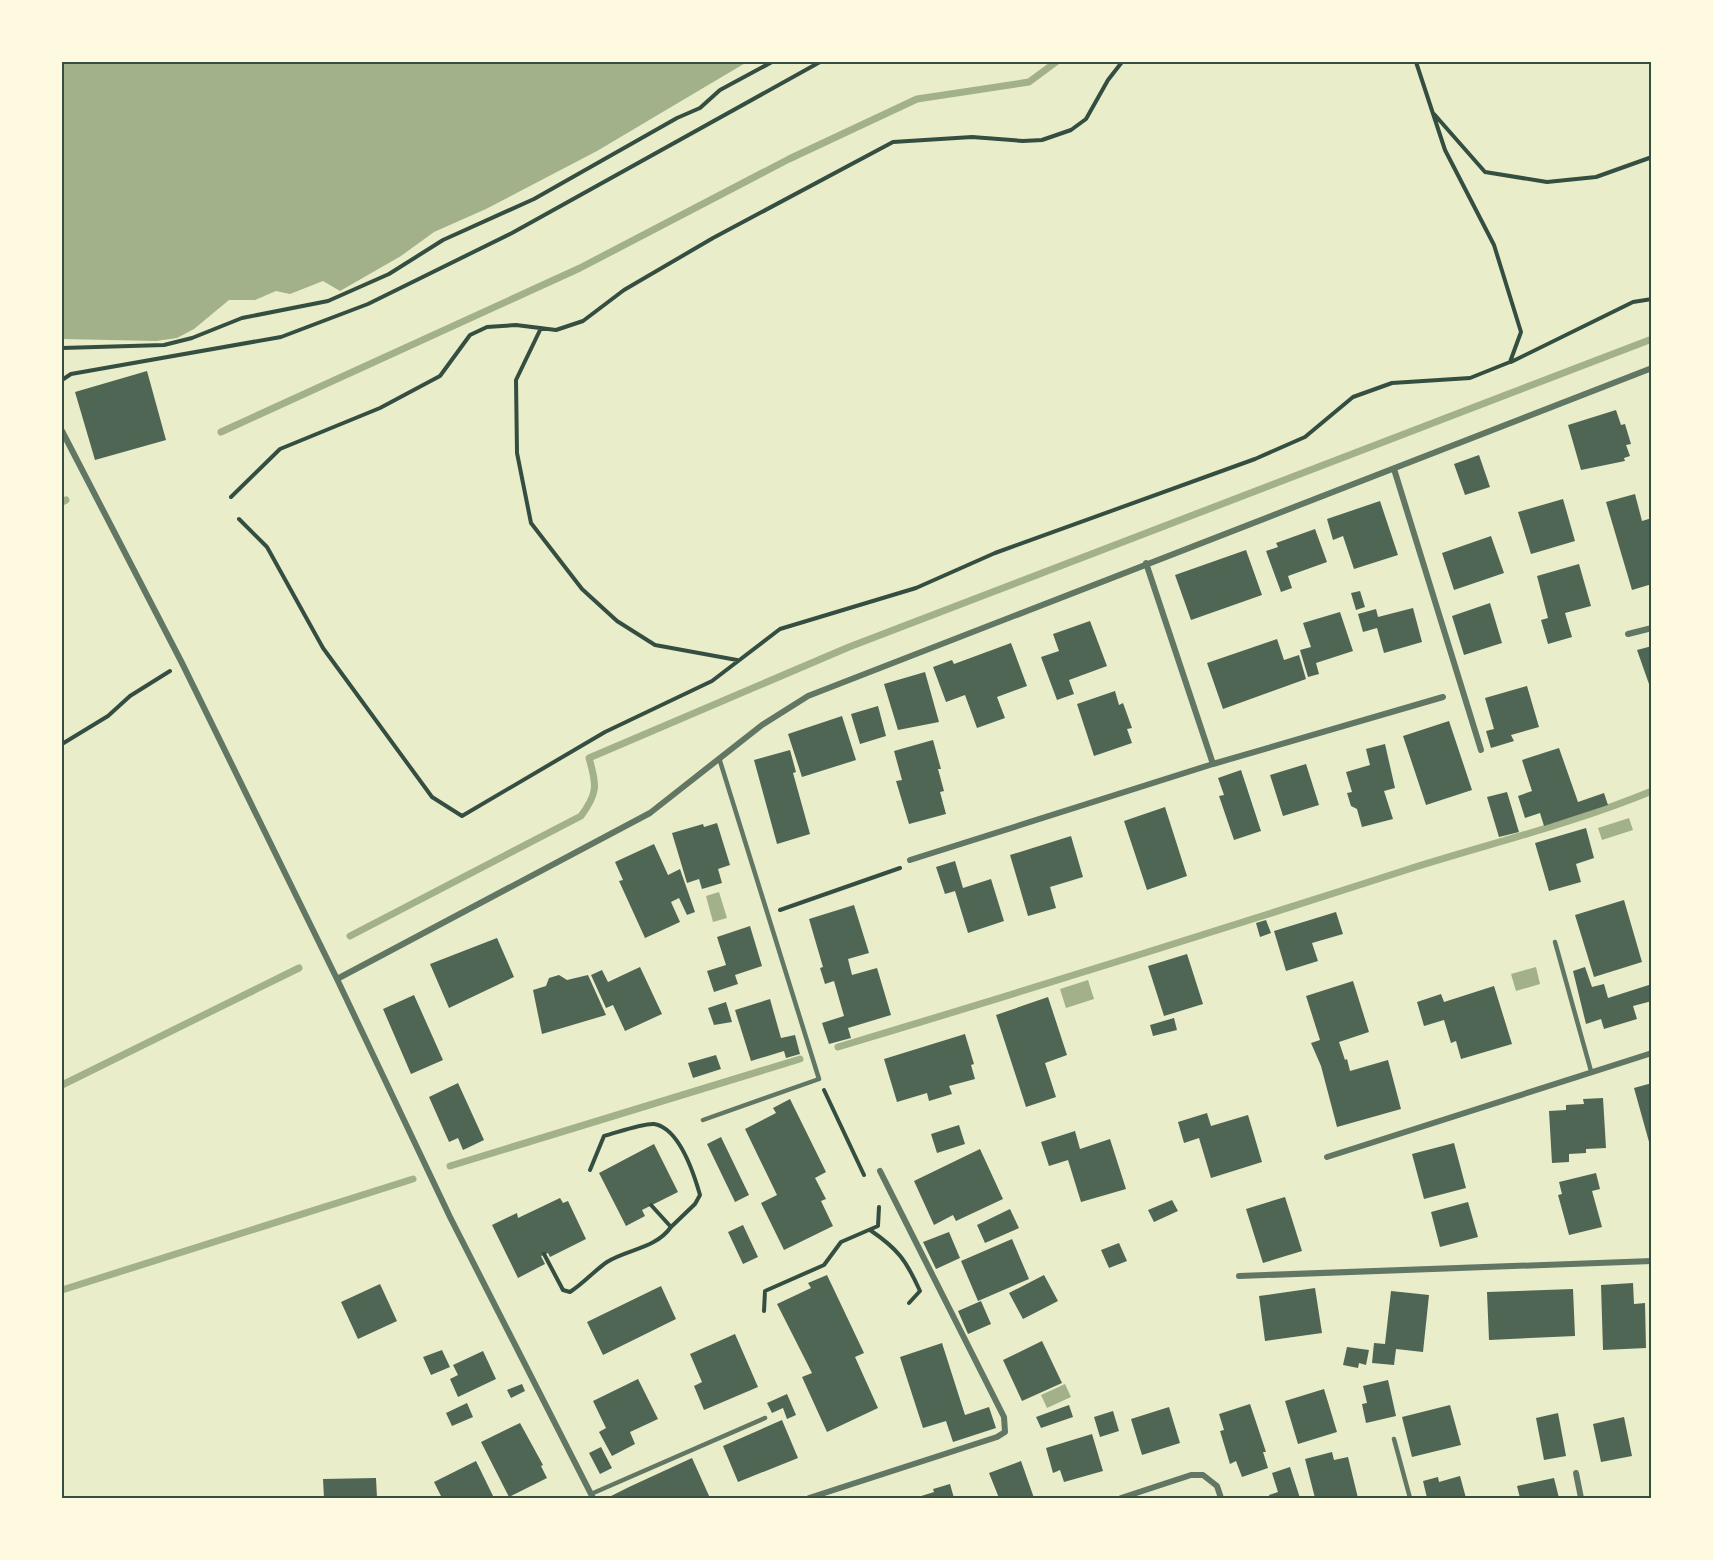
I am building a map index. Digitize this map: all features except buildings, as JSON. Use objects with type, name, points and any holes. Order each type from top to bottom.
[{"type":"street","points":[[337,979],[650,813],[720,761],[762,725],[808,696],[1652,368]]},
{"type":"street","points":[[62,431],[182,663],[337,979],[450,1217],[592,1496]]},
{"type":"street","points":[[1394,469],[1481,750]]},
{"type":"street","points":[[1146,563],[1213,764]]},
{"type":"street","points":[[1628,634],[1652,628]]},
{"type":"street","points":[[910,861],[1213,764],[1443,697]]},
{"type":"street","points":[[1327,1157],[1652,1053]]},
{"type":"street","points":[[809,1498],[997,1437],[1005,1432],[1004,1417],[880,1171]]},
{"type":"street","points":[[1239,1276],[1652,1261]]},
{"type":"street","points":[[1576,1473],[1581,1498]]},
{"type":"street","points":[[1121,1498],[1191,1475],[1203,1474],[1217,1486],[1221,1498]]},
{"type":"lane","points":[[703,1120],[819,1079],[720,761]]},
{"type":"lane","points":[[1555,942],[1591,1071]]},
{"type":"lane","points":[[592,1496],[765,1418]]},
{"type":"lane","points":[[1395,1439],[1410,1498]]},
{"type":"path","points":[[62,348],[172,343],[242,318],[328,302],[389,274],[443,240],[534,199],[677,118],[700,108],[720,90],[772,62]]},
{"type":"path","points":[[62,380],[71,374],[90,370],[281,337],[368,304],[512,233],[820,62]]},
{"type":"path","points":[[231,497],[280,449],[380,408],[440,376],[470,335],[499,325],[556,330],[583,321],[624,290],[713,238],[893,142],[972,137],[1042,140],[1071,130],[1086,119],[1108,80],[1122,62]]},
{"type":"path","points":[[1416,62],[1445,150],[1494,245],[1521,332],[1510,362]]},
{"type":"path","points":[[1432,111],[1485,172],[1547,182],[1596,177],[1652,157]]},
{"type":"path","points":[[239,519],[267,547],[322,648],[432,797],[462,816],[605,732],[712,681],[780,629],[916,588],[1005,549],[1255,459],[1305,437],[1353,397],[1392,383],[1470,378],[1510,362],[1633,302],[1652,299]]},
{"type":"path","points":[[541,328],[516,380],[517,453],[531,523],[582,589],[617,621],[655,645],[738,661]]},
{"type":"path","points":[[62,744],[108,716],[130,696],[182,663]]},
{"type":"path","points":[[768,915],[904,866],[910,861]]},
{"type":"path","points":[[819,1079],[867,1181]]},
{"type":"path","points":[[544,1254],[563,1290],[570,1292],[585,1283],[607,1262],[651,1245],[664,1236],[695,1204],[700,1195],[693,1169],[668,1130],[653,1124],[604,1136],[590,1170]]},
{"type":"path","points":[[764,1311],[765,1292],[825,1265],[842,1242],[878,1226],[881,1210],[876,1201]]},
{"type":"path","points":[[651,1206],[671,1227]]},
{"type":"path","points":[[870,1230],[896,1248],[913,1274],[920,1291],[909,1303]]},
{"type":"shaded area","points":[[62,62],[747,62],[597,151],[486,209],[434,232],[401,256],[340,291],[323,281],[290,294],[276,291],[255,300],[229,300],[194,329],[177,338],[156,341],[62,339]]},
{"type":"shaded area","points":[[1629,818],[1633,830],[1602,840],[1598,828]]},
{"type":"shaded area","points":[[719,892],[727,918],[713,922],[706,896]]},
{"type":"shaded area","points":[[1536,967],[1540,984],[1516,991],[1511,974]]},
{"type":"shaded area","points":[[1088,980],[1094,999],[1066,1008],[1060,989]]},
{"type":"shaded area","points":[[1065,1384],[1071,1397],[1047,1408],[1041,1395]]},
{"type":"waterway","points":[[221,432],[580,268],[789,159],[917,99],[1029,82],[1056,62]]},
{"type":"waterway","points":[[350,936],[581,816],[591,801],[594,788],[594,775],[589,758],[849,647],[1652,339]]},
{"type":"waterway","points":[[62,502],[66,500]]},
{"type":"waterway","points":[[838,1047],[1561,824],[1652,791]]},
{"type":"waterway","points":[[62,1085],[299,968]]},
{"type":"waterway","points":[[450,1166],[800,1059]]},
{"type":"waterway","points":[[62,1290],[413,1179]]}]
